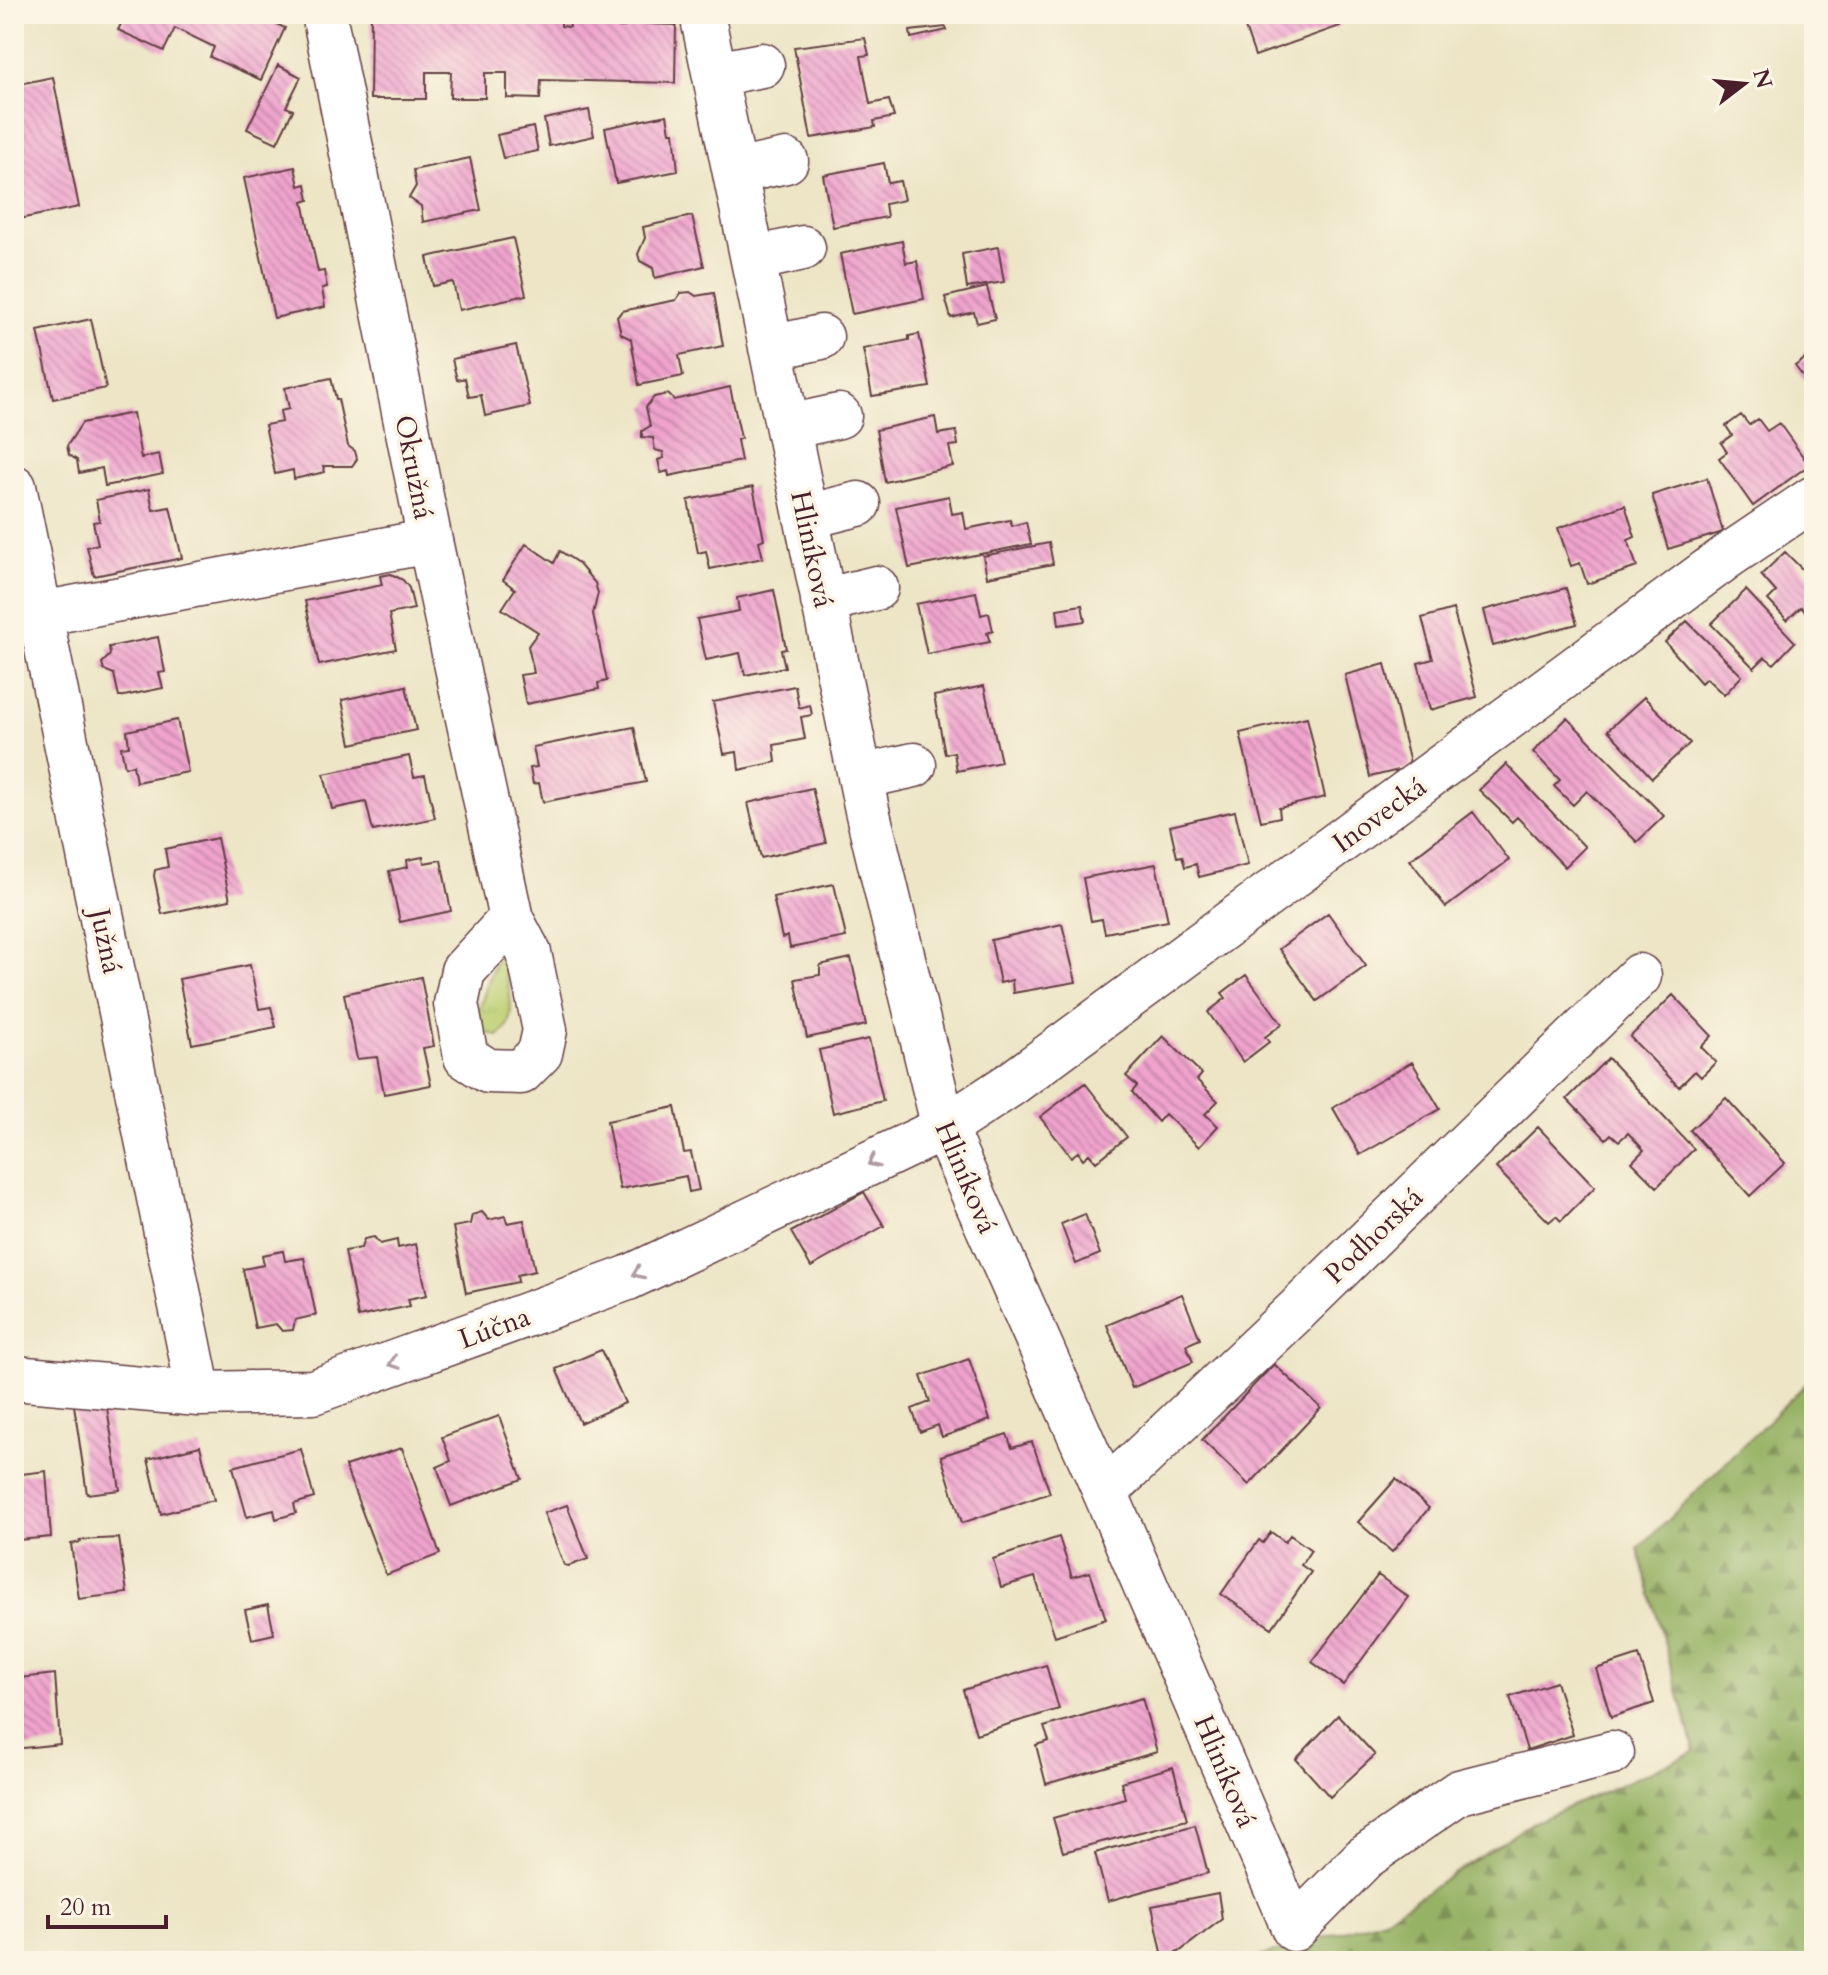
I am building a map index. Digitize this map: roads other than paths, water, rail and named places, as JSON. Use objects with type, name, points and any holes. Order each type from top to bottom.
[{"type":"street","name":"Okružná","points":[[324,14],[430,541],[511,919]]},
{"type":"street","name":"Hliníková","points":[[702,14],[737,70],[759,166],[886,771],[944,1128],[1294,1929],[1364,1858],[1459,1792],[1612,1753]]},
{"type":"street","name":"Južná","points":[[14,487],[199,1394]]},
{"type":"street","name":"Inovecká","points":[[944,1128],[1011,1084],[1728,556],[1814,498]]},
{"type":"street","points":[[40,614],[430,541]]},
{"type":"street","name":"Podhorská","points":[[1105,1492],[1296,1311],[1639,976]]},
{"type":"street","name":"Lúčna","points":[[14,1378],[199,1394],[313,1392],[628,1278],[944,1128]]}]
